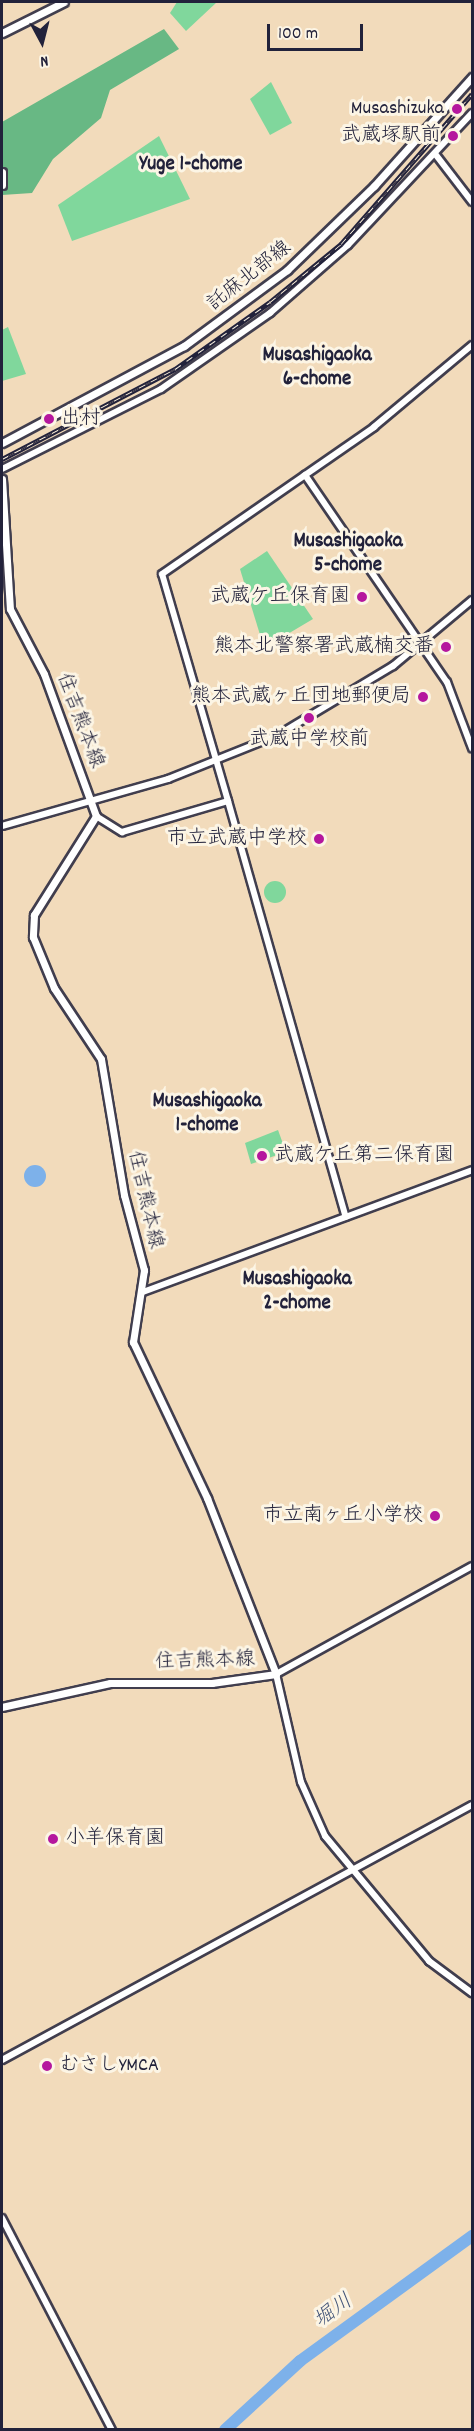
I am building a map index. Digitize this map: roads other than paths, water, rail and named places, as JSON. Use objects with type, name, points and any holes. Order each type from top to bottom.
[{"type":"main road","points":[[2,33],[64,2]]},
{"type":"main road","name":"託麻北部線","points":[[2,443],[183,346],[287,270],[368,192],[472,76]]},
{"type":"main road","points":[[2,172],[2,185]]},
{"type":"main road","name":"住吉熊本線","points":[[2,479],[10,609],[44,674],[96,816],[31,922],[45,972],[101,1059],[123,1195],[144,1270],[143,1292],[133,1342],[207,1498],[276,1674],[212,1683],[110,1683],[2,1707]]},
{"type":"street","points":[[2,470],[161,389],[216,353],[348,245],[436,155],[472,112]]},
{"type":"street","points":[[436,155],[472,202]]},
{"type":"street","points":[[346,1217],[162,574],[374,427],[472,345]]},
{"type":"street","points":[[305,475],[422,644],[452,692],[472,748]]},
{"type":"street","points":[[2,826],[92,801],[217,761],[332,705],[422,644],[472,600]]},
{"type":"street","points":[[96,816],[122,832],[228,801]]},
{"type":"street","points":[[143,1292],[472,1170]]},
{"type":"street","points":[[472,1566],[276,1674],[307,1800],[325,1836],[429,1961],[472,1994]]},
{"type":"street","points":[[2,2060],[472,1805]]},
{"type":"street","points":[[2,2218],[112,2430]]},
{"type":"water","points":[[35,1165],[43,1168],[46,1176],[43,1184],[35,1187],[27,1184],[24,1176],[27,1168]]},
{"type":"waterway","name":"堀川","points":[[225,2430],[300,2361],[472,2236]]},
{"type":"railway","points":[[2,459],[175,369],[270,302],[341,244],[472,94]]},
{"type":"place","name":"Musashizuka","points":[[457,109]]},
{"type":"place","name":"武蔵塚駅前","points":[[453,136]]},
{"type":"place","name":"出村","points":[[49,419]]},
{"type":"place","name":"武蔵ケ丘保育園","points":[[362,597]]},
{"type":"place","name":"熊本北警察署武蔵楠交番","points":[[446,647]]},
{"type":"place","name":"熊本武蔵ヶ丘団地郵便局","points":[[423,697]]},
{"type":"place","name":"武蔵中学校前","points":[[309,718]]},
{"type":"place","name":"市立武蔵中学校","points":[[319,839]]},
{"type":"place","name":"武蔵ケ丘第二保育園","points":[[262,1156]]},
{"type":"place","name":"市立南ヶ丘小学校","points":[[435,1516]]},
{"type":"place","name":"小羊保育園","points":[[53,1839]]},
{"type":"place","name":"むさしYMCA","points":[[47,2066]]},
{"type":"district","name":"Yuge 1-chome","points":[[191,165]]},
{"type":"district","name":"Musashigaoka 6-chome","points":[[317,368]]},
{"type":"district","name":"Musashigaoka 5-chome","points":[[348,554]]},
{"type":"district","name":"Musashigaoka 1-chome","points":[[207,1114]]},
{"type":"district","name":"Musashigaoka 2-chome","points":[[297,1292]]}]
